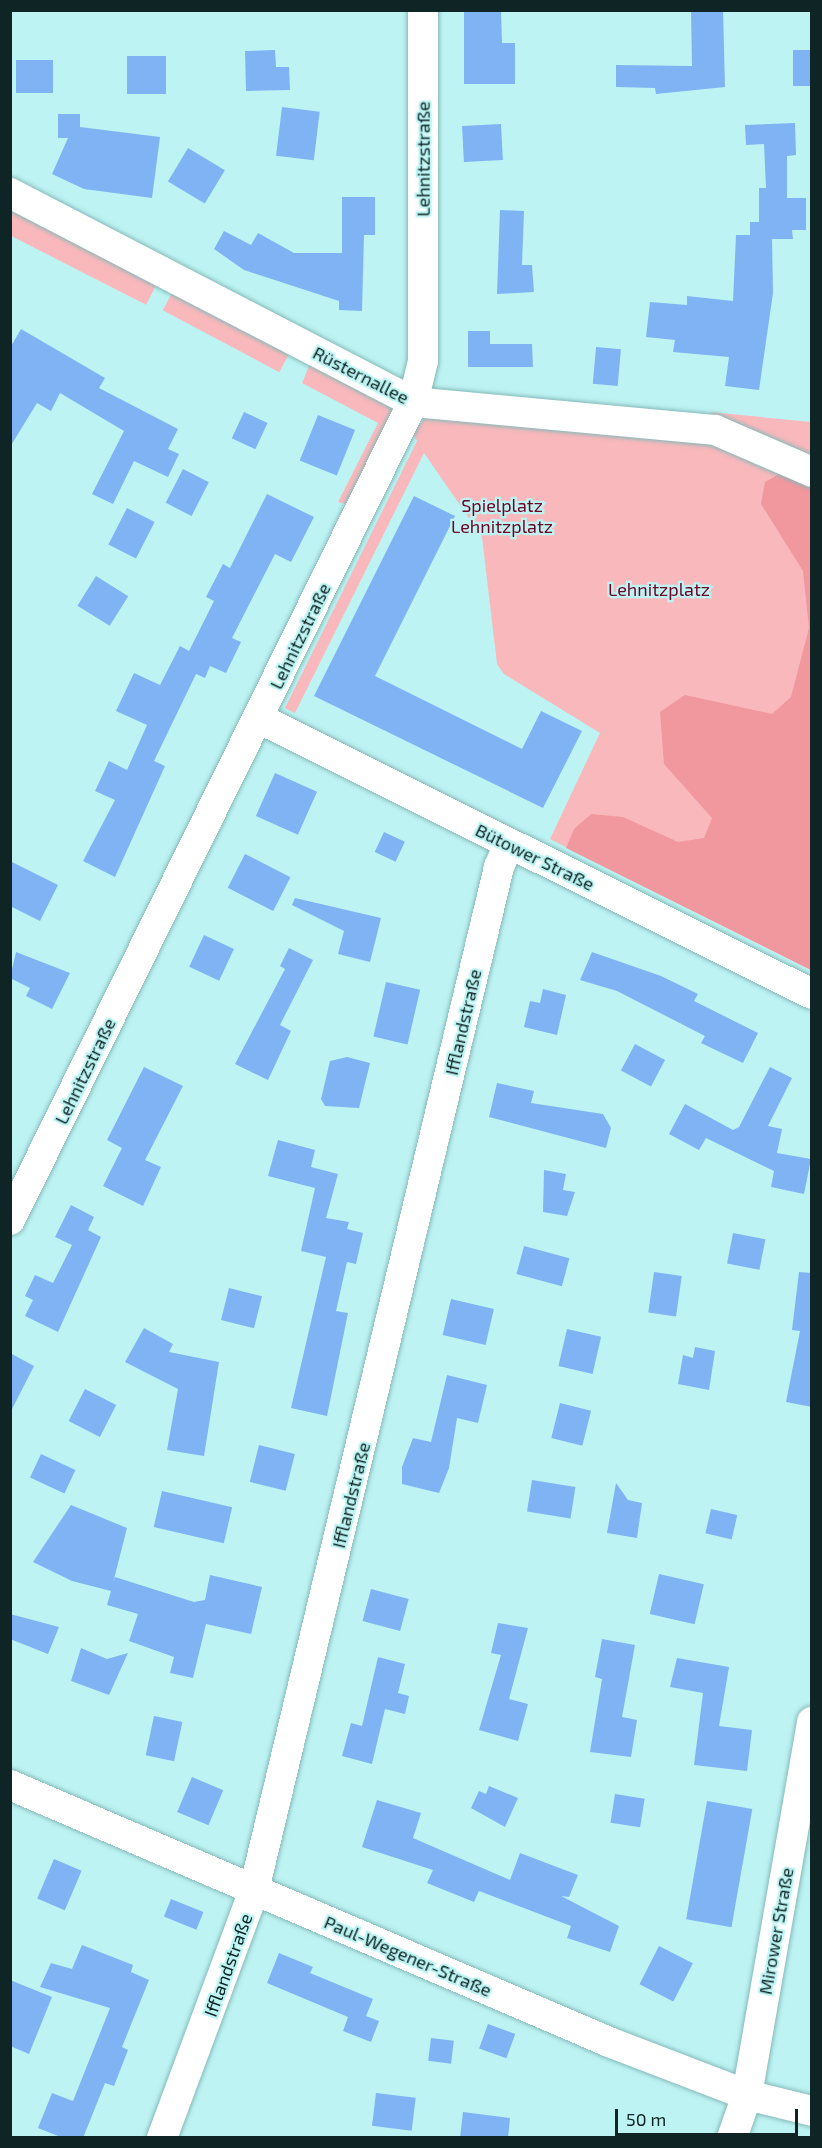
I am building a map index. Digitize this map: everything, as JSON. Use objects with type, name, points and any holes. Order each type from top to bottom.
[{"type":"street","name":"Lehnitzstraße","points":[[10,1220],[260,719],[413,402],[423,361],[423,10]]},
{"type":"street","name":"Rüsternallee","points":[[10,193],[413,402],[715,430],[812,472]]},
{"type":"street","name":"Bütower Straße","points":[[260,719],[812,994]]},
{"type":"street","name":"Ifflandstraße","points":[[162,2138],[255,1890],[509,844]]},
{"type":"street","name":"Mirower Straße","points":[[732,2138],[747,2095],[812,1722]]},
{"type":"street","name":"Paul-Wegener-Straße","points":[[10,1785],[747,2095],[812,2111]]},
{"type":"green space","points":[[10,204],[159,280],[146,305],[10,235]]},
{"type":"green space","points":[[174,289],[291,351],[279,372],[163,310]]},
{"type":"green space","points":[[312,359],[390,403],[393,411],[354,506],[338,502],[378,423],[302,383]]},
{"type":"green space","points":[[710,412],[811,422],[811,462],[727,423]]},
{"type":"green space","name":"Lehnitzplatz","points":[[436,414],[713,440],[811,484],[811,970],[550,839],[600,733],[504,674],[497,664],[482,537],[424,453],[295,713],[285,708],[417,441],[413,433],[424,419]]},
{"type":"shaded area","points":[[783,472],[811,484],[811,970],[566,848],[574,829],[591,814],[623,817],[678,842],[704,838],[712,818],[664,764],[660,712],[685,695],[772,714],[791,697],[809,628],[803,571],[761,504],[765,482]]},
{"type":"building","points":[[464,10],[501,10],[502,43],[515,43],[515,84],[464,84]]},
{"type":"building","points":[[691,10],[723,10],[725,87],[656,94],[655,88],[616,87],[616,65],[692,66]]},
{"type":"building","points":[[275,50],[276,67],[289,67],[290,90],[246,91],[245,51]]},
{"type":"building","points":[[793,50],[812,50],[812,86],[793,86]]},
{"type":"building","points":[[127,56],[166,56],[166,94],[127,94]]},
{"type":"building","points":[[16,60],[53,60],[53,93],[16,93]]},
{"type":"building","points":[[282,107],[320,112],[314,160],[276,156]]},
{"type":"building","points":[[58,114],[80,114],[80,127],[160,137],[152,198],[84,189],[52,174],[68,138],[58,138]]},
{"type":"building","points":[[795,123],[796,155],[787,156],[787,198],[806,198],[806,230],[792,230],[793,239],[772,239],[773,293],[759,390],[725,386],[729,357],[673,352],[675,340],[646,337],[650,302],[687,305],[687,296],[733,301],[736,235],[750,235],[750,222],[759,222],[759,188],[766,188],[764,144],[746,145],[745,125]]},
{"type":"building","points":[[501,124],[503,160],[464,162],[462,126]]},
{"type":"building","points":[[188,148],[225,170],[205,204],[168,181]]},
{"type":"building","points":[[342,197],[375,197],[375,235],[364,235],[362,311],[339,310],[339,301],[244,270],[214,249],[224,231],[251,245],[258,233],[294,253],[342,253]]},
{"type":"building","points":[[500,210],[524,211],[522,265],[532,265],[534,292],[497,294]]},
{"type":"building","points":[[21,329],[105,378],[99,388],[178,429],[168,449],[179,454],[168,477],[134,461],[113,504],[92,494],[124,431],[60,393],[51,411],[37,403],[10,447],[10,348]]},
{"type":"building","points":[[468,331],[490,331],[490,344],[532,344],[533,367],[468,367]]},
{"type":"building","points":[[596,347],[621,349],[618,386],[593,384]]},
{"type":"building","points":[[244,412],[268,423],[255,449],[232,438]]},
{"type":"building","points":[[318,415],[355,430],[337,475],[300,460]]},
{"type":"building","points":[[183,469],[209,482],[192,516],[166,503]]},
{"type":"building","points":[[267,494],[314,517],[291,562],[275,554],[232,638],[241,642],[226,673],[210,666],[205,678],[196,674],[154,761],[165,766],[115,877],[83,861],[115,800],[95,791],[109,761],[127,770],[147,725],[116,711],[134,673],[160,685],[180,646],[189,651],[214,601],[206,597],[223,564],[230,568]]},
{"type":"building","points":[[414,496],[455,516],[375,676],[522,749],[541,711],[582,731],[543,808],[314,696]]},
{"type":"building","points":[[127,508],[155,522],[136,559],[108,545]]},
{"type":"building","points":[[96,576],[128,596],[110,626],[77,606]]},
{"type":"building","points":[[275,773],[317,792],[298,835],[256,816]]},
{"type":"building","points":[[384,832],[405,842],[396,862],[375,852]]},
{"type":"building","points":[[245,854],[290,877],[273,911],[228,888]]},
{"type":"building","points":[[10,861],[58,885],[40,921],[10,906]]},
{"type":"building","points":[[295,898],[381,918],[370,962],[338,954],[344,931],[292,905]]},
{"type":"building","points":[[204,935],[234,949],[219,981],[189,967]]},
{"type":"building","points":[[289,948],[313,960],[280,1025],[291,1031],[268,1080],[235,1064],[285,969],[280,966]]},
{"type":"building","points":[[16,952],[70,973],[52,1009],[26,996],[30,988],[10,978]]},
{"type":"building","points":[[592,952],[661,976],[698,994],[694,1001],[758,1033],[743,1063],[701,1043],[705,1036],[617,991],[580,980]]},
{"type":"building","points":[[386,982],[420,990],[408,1044],[373,1037]]},
{"type":"building","points":[[543,989],[566,995],[557,1035],[524,1027],[530,1001],[540,1003]]},
{"type":"building","points":[[635,1044],[665,1060],[651,1086],[621,1070]]},
{"type":"building","points":[[347,1057],[370,1063],[359,1108],[325,1106],[321,1099],[330,1061]]},
{"type":"building","points":[[144,1067],[183,1086],[145,1160],[161,1167],[143,1206],[103,1186],[122,1148],[107,1140]]},
{"type":"building","points":[[770,1067],[792,1078],[768,1126],[782,1129],[777,1153],[811,1159],[804,1194],[771,1187],[774,1171],[706,1138],[699,1150],[669,1134],[685,1104],[733,1130],[739,1127]]},
{"type":"building","points":[[497,1083],[534,1091],[531,1103],[603,1114],[611,1128],[606,1148],[489,1117]]},
{"type":"building","points":[[278,1140],[315,1150],[311,1167],[338,1174],[326,1218],[349,1222],[347,1229],[363,1233],[356,1264],[347,1262],[336,1311],[348,1313],[327,1416],[291,1408],[326,1257],[301,1251],[315,1188],[268,1176]]},
{"type":"building","points":[[544,1170],[566,1174],[563,1190],[575,1192],[567,1216],[543,1212]]},
{"type":"building","points":[[71,1205],[94,1217],[88,1230],[101,1237],[58,1332],[25,1316],[33,1300],[25,1296],[35,1275],[53,1283],[72,1245],[55,1237]]},
{"type":"building","points":[[733,1233],[765,1239],[759,1270],[727,1263]]},
{"type":"building","points":[[524,1246],[569,1258],[562,1286],[516,1274]]},
{"type":"building","points":[[654,1272],[682,1276],[676,1316],[648,1313]]},
{"type":"building","points":[[799,1272],[812,1273],[812,1407],[786,1402],[800,1331],[792,1330]]},
{"type":"building","points":[[229,1288],[262,1296],[254,1328],[221,1320]]},
{"type":"building","points":[[451,1299],[494,1309],[486,1345],[443,1335]]},
{"type":"building","points":[[144,1328],[173,1344],[169,1352],[219,1362],[204,1456],[167,1450],[178,1389],[125,1362]]},
{"type":"building","points":[[567,1329],[601,1337],[593,1374],[558,1366]]},
{"type":"building","points":[[695,1347],[715,1351],[709,1390],[678,1384],[683,1355],[693,1358]]},
{"type":"building","points":[[10,1353],[34,1366],[10,1413]]},
{"type":"building","points":[[447,1375],[487,1385],[478,1423],[457,1418],[449,1468],[439,1493],[402,1484],[402,1467],[413,1438],[431,1442]]},
{"type":"building","points":[[85,1389],[116,1405],[100,1437],[69,1421]]},
{"type":"building","points":[[560,1403],[591,1411],[582,1446],[551,1438]]},
{"type":"building","points":[[259,1445],[295,1454],[286,1491],[250,1482]]},
{"type":"building","points":[[41,1454],[75,1470],[64,1494],[30,1478]]},
{"type":"building","points":[[532,1480],[575,1487],[570,1518],[527,1512]]},
{"type":"building","points":[[616,1483],[628,1500],[642,1503],[637,1538],[607,1533]]},
{"type":"building","points":[[162,1491],[232,1507],[224,1543],[154,1527]]},
{"type":"building","points":[[71,1505],[127,1528],[113,1583],[115,1577],[194,1602],[205,1600],[210,1575],[262,1587],[251,1634],[206,1624],[193,1678],[170,1673],[174,1657],[129,1641],[138,1614],[107,1605],[111,1591],[72,1581],[33,1562]]},
{"type":"building","points":[[711,1509],[737,1515],[732,1539],[705,1533]]},
{"type":"building","points":[[659,1574],[704,1584],[695,1624],[650,1614]]},
{"type":"building","points":[[371,1589],[409,1599],[400,1631],[362,1621]]},
{"type":"building","points":[[10,1614],[59,1627],[48,1654],[10,1639]]},
{"type":"building","points":[[498,1623],[528,1628],[509,1699],[528,1704],[518,1741],[479,1730],[501,1655],[491,1653]]},
{"type":"building","points":[[602,1639],[635,1645],[622,1717],[637,1720],[631,1757],[590,1752],[602,1679],[595,1677]]},
{"type":"building","points":[[81,1648],[107,1659],[128,1653],[109,1695],[71,1681]]},
{"type":"building","points":[[378,1657],[405,1664],[398,1693],[409,1696],[405,1714],[385,1709],[372,1764],[342,1756],[351,1723],[362,1726]]},
{"type":"building","points":[[677,1658],[729,1667],[719,1726],[752,1730],[747,1771],[694,1765],[703,1693],[670,1687]]},
{"type":"building","points":[[154,1716],[182,1722],[174,1761],[146,1755]]},
{"type":"building","points":[[192,1777],[223,1790],[208,1825],[177,1812]]},
{"type":"building","points":[[489,1786],[518,1798],[505,1827],[471,1808],[479,1791],[486,1794]]},
{"type":"building","points":[[615,1794],[645,1799],[640,1827],[610,1823]]},
{"type":"building","points":[[377,1800],[421,1813],[413,1838],[510,1880],[520,1853],[578,1875],[569,1897],[561,1896],[619,1926],[610,1952],[567,1938],[571,1926],[479,1891],[474,1902],[427,1883],[433,1870],[362,1847]]},
{"type":"building","points":[[707,1801],[752,1809],[731,1927],[686,1919]]},
{"type":"building","points":[[54,1859],[82,1871],[65,1910],[37,1899]]},
{"type":"building","points":[[171,1899],[203,1912],[196,1930],[164,1917]]},
{"type":"building","points":[[82,1945],[133,1965],[131,1972],[149,1980],[122,2047],[128,2050],[114,2086],[105,2083],[83,2138],[63,2138],[38,2128],[52,2093],[73,2101],[110,2008],[40,1987],[51,1963],[72,1969]]},
{"type":"building","points":[[659,1946],[693,1963],[673,2002],[639,1984]]},
{"type":"building","points":[[279,1953],[313,1967],[310,1973],[373,1999],[366,2016],[379,2021],[371,2042],[343,2031],[348,2017],[267,1983]]},
{"type":"building","points":[[10,1980],[52,1997],[29,2054],[10,2046]]},
{"type":"building","points":[[488,2024],[515,2034],[506,2058],[479,2048]]},
{"type":"building","points":[[431,2038],[454,2041],[451,2064],[428,2061]]},
{"type":"building","points":[[376,2093],[416,2098],[412,2131],[372,2126]]},
{"type":"building","points":[[463,2112],[510,2118],[508,2138],[460,2138]]},
{"type":"park label","name":"Spielplatz Lehnitzplatz","points":[[502,516]]}]
